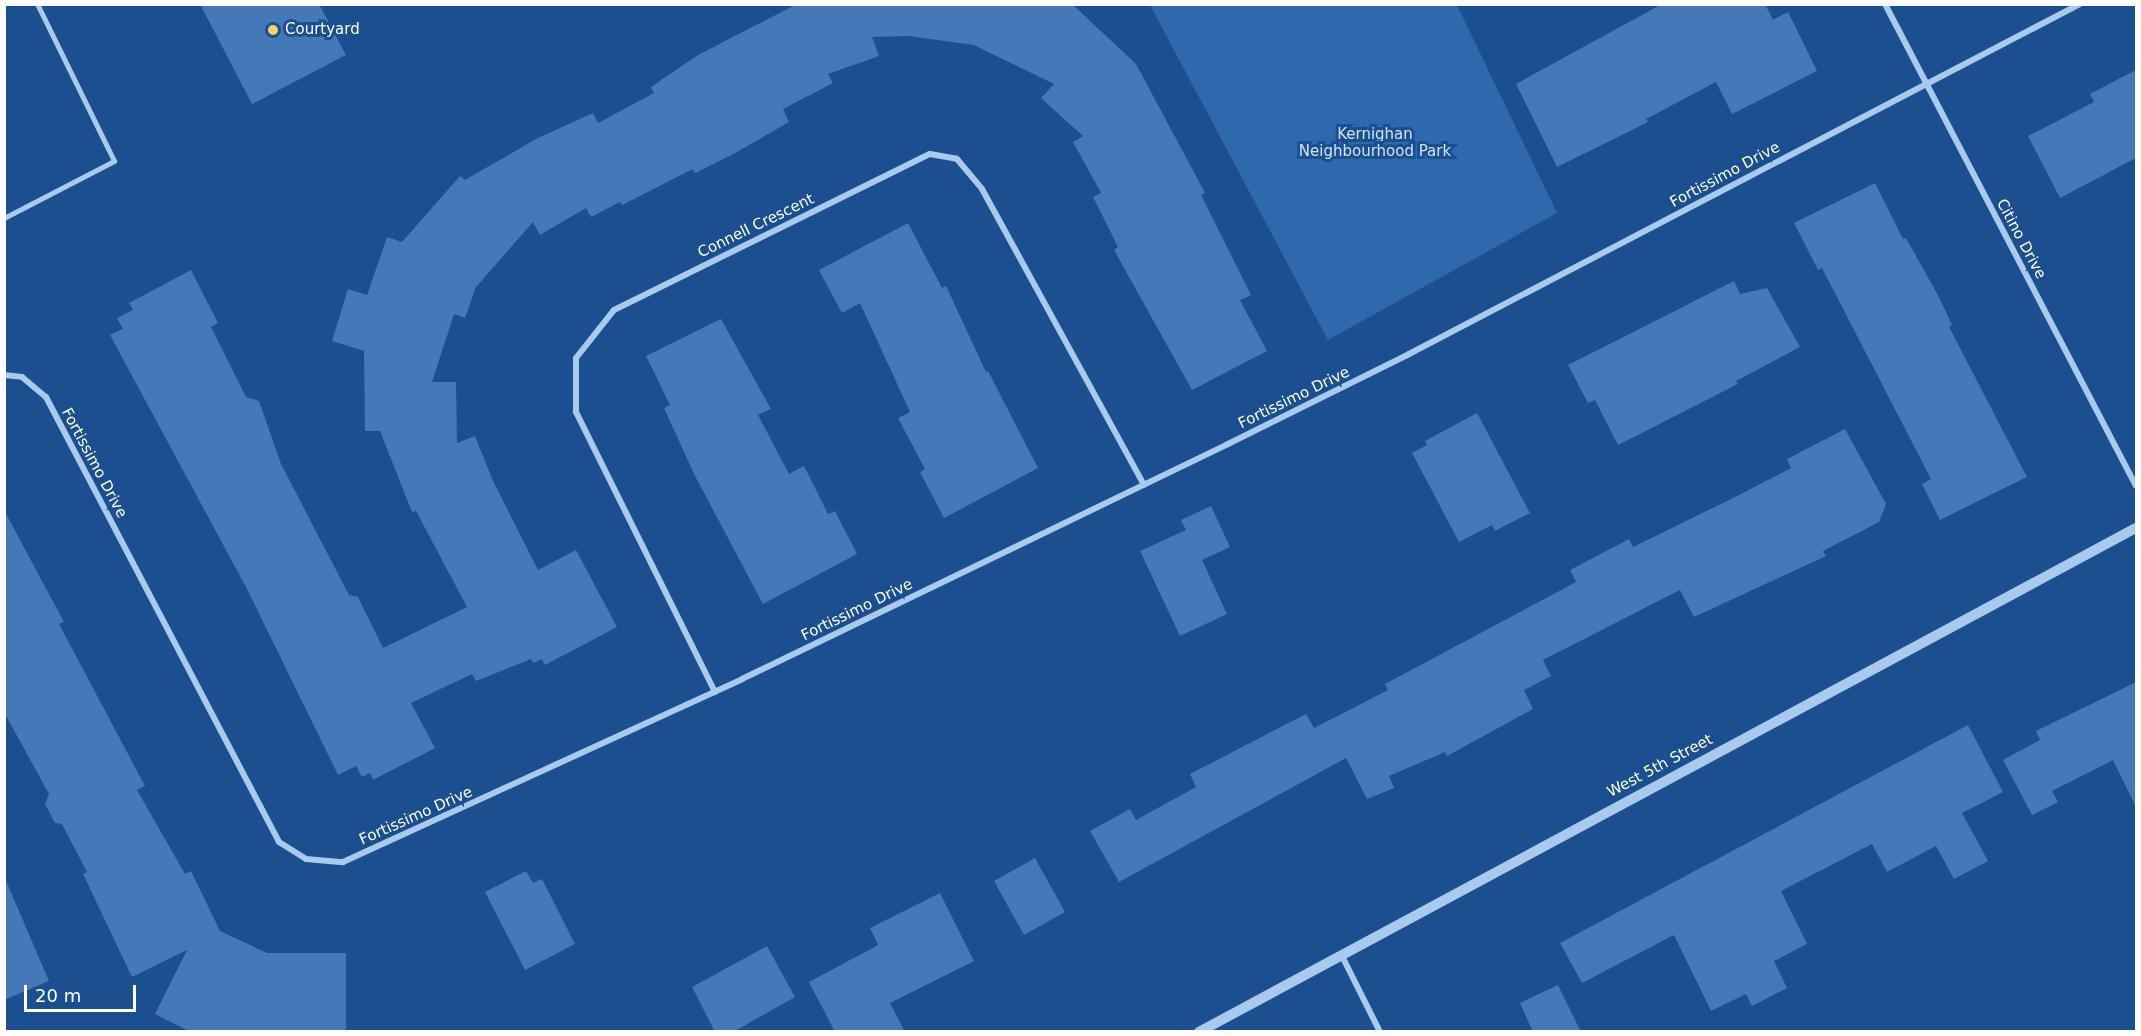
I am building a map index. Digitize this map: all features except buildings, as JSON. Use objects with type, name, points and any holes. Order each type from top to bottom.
[{"type":"street","name":"Citino Drive","points":[[1885,4],[2136,486]]},
{"type":"street","name":"Fortissimo Drive","points":[[4,375],[22,377],[46,397],[279,842],[306,859],[343,862],[715,692],[1409,354],[2080,4]]},
{"type":"street","name":"Connell Crescent","points":[[715,692],[576,412],[576,358],[614,310],[930,154],[957,159],[982,189],[1144,484]]},
{"type":"street","name":"West 5th Street","points":[[1199,1032],[1341,953],[2136,528]]},
{"type":"street","points":[[1341,953],[1380,1032]]},
{"type":"lane","points":[[4,218],[114,161],[37,4]]},
{"type":"green space","name":"Kernighan Neighbourhood Park","points":[[1150,5],[1457,5],[1557,213],[1328,340]]},
{"type":"place","name":"Courtyard","points":[[273,30]]}]
